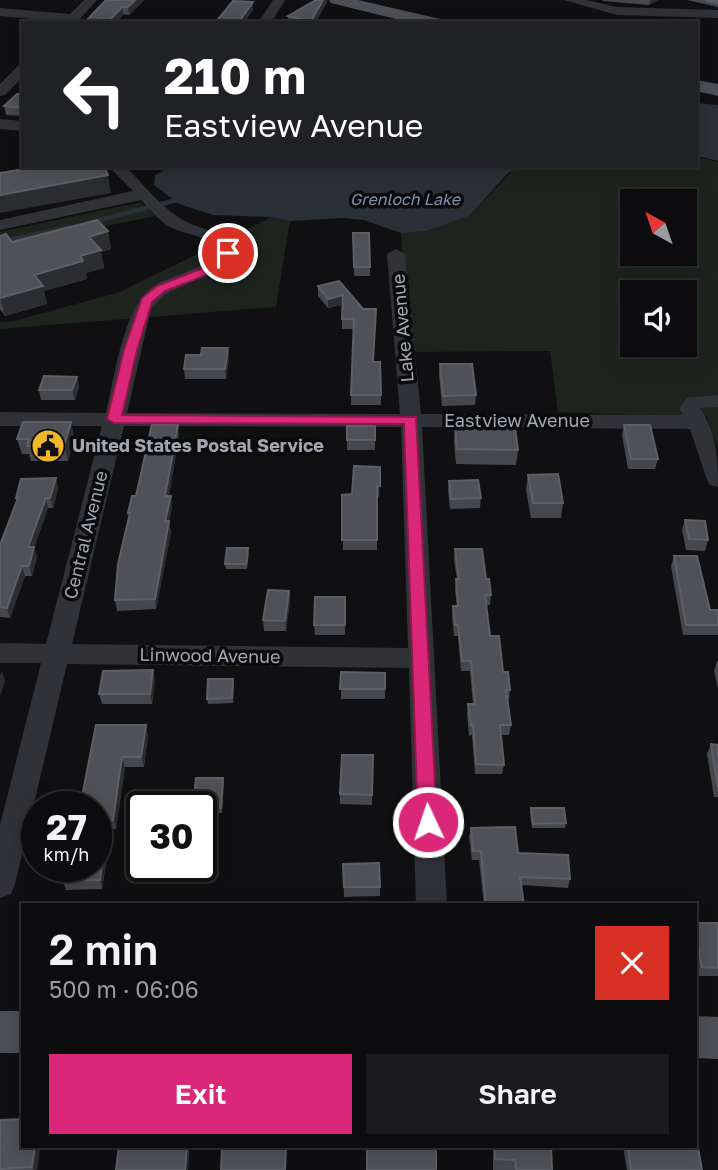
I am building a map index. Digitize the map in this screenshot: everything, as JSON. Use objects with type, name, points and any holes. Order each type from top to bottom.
[{"type":"main road","points":[[337,0],[425,21]]},
{"type":"main road","points":[[698,85],[718,90]]},
{"type":"main road","points":[[0,1032],[21,1032]]},
{"type":"main road","points":[[697,1037],[718,1038]]},
{"type":"street","points":[[0,12],[70,20],[91,0]]},
{"type":"street","points":[[265,21],[279,0]]},
{"type":"street","points":[[570,0],[617,11],[718,14]]},
{"type":"street","points":[[0,92],[21,71]]},
{"type":"street","points":[[0,124],[21,126]]},
{"type":"street","name":"Central Avenue","points":[[0,884],[131,350],[147,301],[161,288],[212,268],[228,253],[228,248],[220,239],[176,224],[110,168]]},
{"type":"street","points":[[0,225],[151,201]]},
{"type":"street","name":"Lake Avenue","points":[[396,254],[411,420],[419,658],[432,903]]},
{"type":"street","points":[[718,401],[692,404],[689,408],[698,422],[718,480]]},
{"type":"street","name":"Eastview Avenue","points":[[0,419],[698,422]]},
{"type":"street","name":"Linwood Avenue","points":[[0,653],[419,658]]},
{"type":"shaded area","points":[[698,157],[718,162],[718,449],[707,417],[558,412],[550,351],[409,352],[401,233],[469,216],[513,170],[520,168],[698,168]]},
{"type":"shaded area","points":[[141,202],[155,216],[0,248],[0,232]]},
{"type":"shaded area","points":[[272,217],[290,221],[276,307],[0,329],[0,322],[14,321],[120,292]]},
{"type":"water","points":[[698,103],[718,105],[718,161],[698,156]]},
{"type":"water","name":"Grenloch Lake","points":[[169,168],[523,168],[509,172],[469,216],[426,231],[401,233],[364,220],[343,218],[290,221],[271,217],[213,215],[179,204],[154,185],[155,175]]},
{"type":"building","points":[[106,0],[135,0],[128,7],[122,7],[109,21],[86,21]]},
{"type":"building","points":[[316,0],[323,0],[311,21],[288,16]]},
{"type":"building","points":[[233,1],[253,2],[239,21],[217,21]]},
{"type":"building","points":[[17,94],[21,95],[21,108],[4,106]]},
{"type":"building","points":[[31,168],[105,168],[108,175],[0,195],[0,173]]},
{"type":"building","points":[[97,220],[108,231],[89,237],[101,250],[80,256],[83,261],[34,275],[43,286],[0,298],[0,236],[6,234],[12,242]]},
{"type":"building","points":[[353,233],[369,233],[370,267],[354,267]]},
{"type":"building","points":[[339,281],[363,309],[376,309],[373,362],[380,362],[381,395],[351,395],[354,319],[342,319],[343,295],[328,299],[318,286]]},
{"type":"building","points":[[202,348],[228,348],[225,369],[184,369],[186,355],[201,355]]},
{"type":"building","points":[[440,364],[472,364],[476,395],[443,396]]},
{"type":"building","points":[[44,376],[77,377],[72,390],[39,390]]},
{"type":"building","points":[[23,422],[71,422],[64,446],[27,446],[29,439],[17,439]]},
{"type":"building","points":[[152,424],[178,425],[165,496],[171,496],[165,521],[169,521],[155,599],[115,600],[118,564],[128,513],[132,496],[136,496]]},
{"type":"building","points":[[624,425],[650,425],[658,459],[631,459]]},
{"type":"building","points":[[347,426],[375,426],[375,440],[347,440]]},
{"type":"building","points":[[455,427],[515,428],[518,450],[457,449]]},
{"type":"building","points":[[354,466],[380,467],[380,486],[377,486],[377,540],[342,540],[342,495],[352,494]]},
{"type":"building","points":[[558,474],[563,503],[533,503],[528,475]]},
{"type":"building","points":[[56,478],[28,547],[34,547],[29,566],[22,566],[7,608],[0,607],[0,545],[18,498],[21,479]]},
{"type":"building","points":[[478,480],[481,498],[451,499],[449,481]]},
{"type":"building","points":[[685,520],[705,521],[708,540],[689,539]]},
{"type":"building","points":[[227,548],[248,548],[246,564],[225,564]]},
{"type":"building","points":[[455,549],[482,549],[486,579],[489,579],[491,595],[485,595],[490,636],[499,636],[503,672],[508,672],[510,690],[506,690],[511,725],[500,725],[504,765],[476,764],[473,725],[471,726],[468,704],[475,704],[471,661],[462,661],[453,606],[458,606],[456,579],[459,579]]},
{"type":"building","points":[[674,556],[697,556],[710,610],[718,610],[718,625],[686,625]]},
{"type":"building","points":[[268,590],[289,591],[285,621],[263,620]]},
{"type":"building","points":[[315,597],[345,597],[345,625],[314,625]]},
{"type":"building","points":[[153,670],[150,694],[99,694],[103,671]]},
{"type":"building","points":[[341,672],[385,673],[385,689],[340,689]]},
{"type":"building","points":[[208,679],[233,679],[232,698],[207,699]]},
{"type":"building","points":[[96,725],[146,725],[141,757],[122,757],[113,820],[112,791],[83,791]]},
{"type":"building","points":[[711,744],[718,745],[718,787]]},
{"type":"building","points":[[342,755],[373,755],[372,795],[340,794]]},
{"type":"building","points":[[196,778],[223,778],[221,808],[217,808],[217,791],[195,791]]},
{"type":"building","points":[[531,808],[564,808],[566,823],[533,824]]},
{"type":"building","points":[[515,827],[518,853],[568,855],[570,879],[520,877],[524,903],[486,903],[481,851],[473,851],[471,828]]},
{"type":"building","points":[[379,863],[380,887],[344,887],[343,864]]},
{"type":"building","points":[[697,923],[718,923],[718,968],[702,967]]},
{"type":"building","points":[[21,1119],[21,1148],[35,1148],[32,1167],[0,1169],[0,1120]]},
{"type":"building","points":[[697,1142],[702,1170],[631,1170],[628,1148],[697,1148]]},
{"type":"building","points":[[119,1148],[187,1148],[185,1170],[116,1170]]},
{"type":"building","points":[[222,1148],[286,1148],[285,1170],[221,1170]]},
{"type":"building","points":[[367,1148],[436,1148],[436,1170],[367,1170]]},
{"type":"building","points":[[495,1148],[551,1148],[552,1170],[516,1170],[515,1160],[495,1159]]},
{"type":"waterway","points":[[92,222],[181,199]]},
{"type":"waterway","points":[[0,242],[69,227]]},
{"type":"place","name":"United States Postal Service","points":[[48,446]]},
{"type":"route","points":[[228,253],[212,268],[161,288],[147,301],[142,309],[114,419],[411,420],[428,822]]}]
